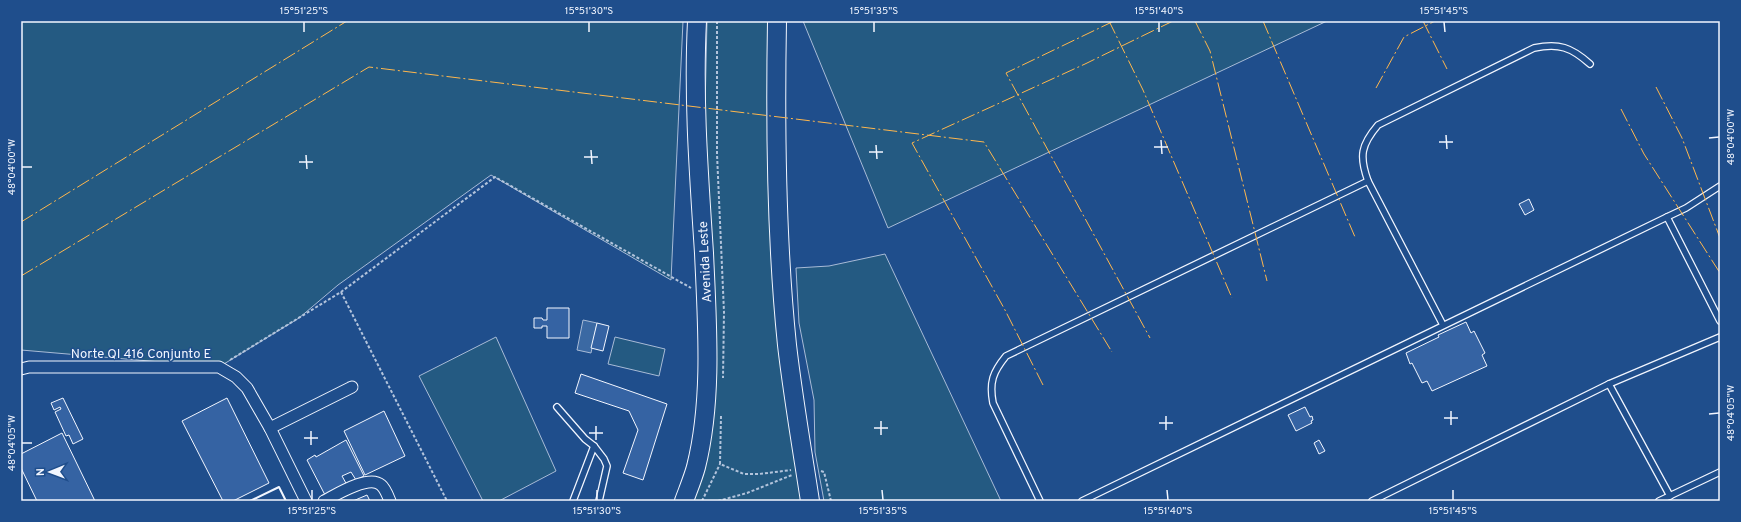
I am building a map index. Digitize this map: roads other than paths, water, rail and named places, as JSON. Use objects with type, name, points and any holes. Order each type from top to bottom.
[{"type":"main road","name":"Avenida Leste","points":[[684,501],[696,468],[705,418],[708,340],[696,114],[697,21]]},
{"type":"main road","points":[[777,21],[775,98],[779,227],[787,345],[810,501]]},
{"type":"street","name":"Norte QI 416 Conjunto E","points":[[21,369],[37,367],[219,367],[236,377],[247,388],[270,428],[306,501]]},
{"type":"street","points":[[270,428],[352,387]]},
{"type":"street","points":[[324,501],[360,483],[376,482],[382,485],[390,501]]},
{"type":"lane","points":[[1443,325],[1368,181],[1362,164],[1363,150],[1369,136],[1378,125],[1534,48],[1549,45],[1564,47],[1579,54],[1590,64]]},
{"type":"lane","points":[[1040,501],[993,403],[991,390],[993,378],[998,366],[1006,356],[1368,181]]},
{"type":"lane","points":[[1082,501],[1686,208],[1720,186]]},
{"type":"lane","points":[[1712,191],[1720,191]]},
{"type":"lane","points":[[1667,217],[1720,321]]},
{"type":"lane","points":[[1372,501],[1609,384],[1720,337]]},
{"type":"lane","points":[[1609,384],[1670,496]]},
{"type":"lane","points":[[557,407],[585,439],[594,446],[604,459],[607,466],[599,501]]},
{"type":"lane","points":[[573,501],[594,446]]},
{"type":"lane","points":[[1659,501],[1720,472]]}]
